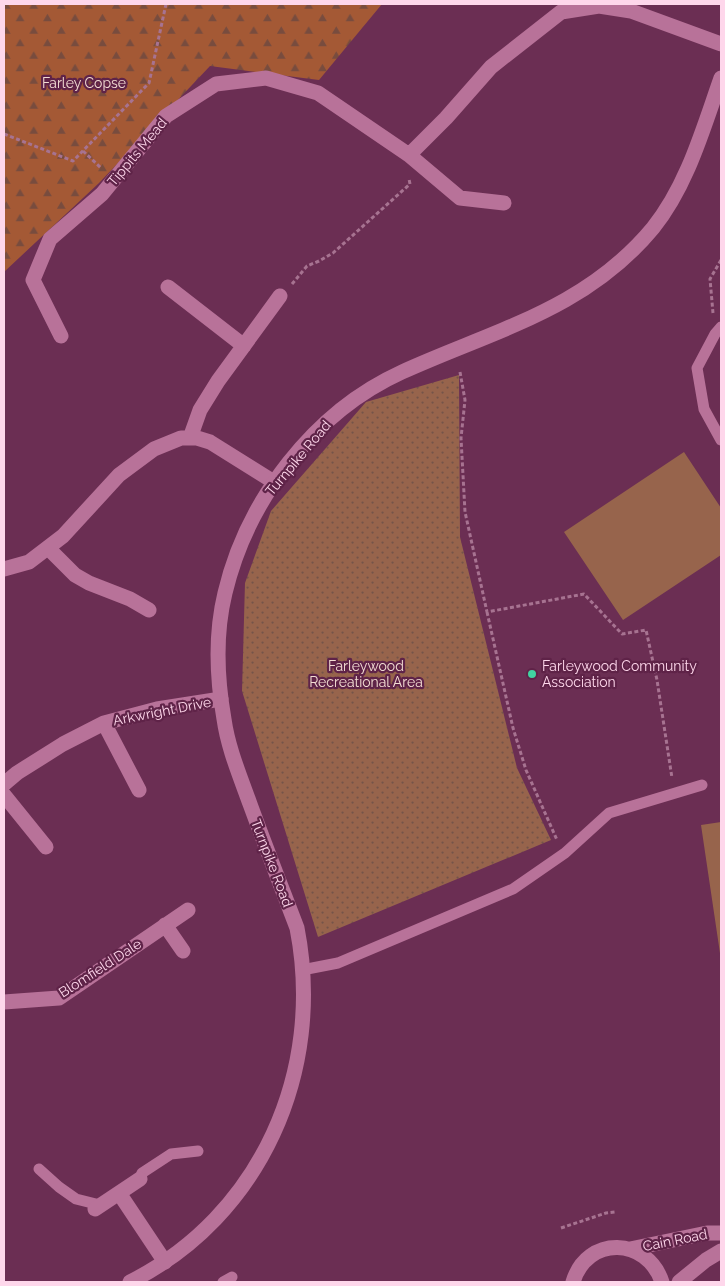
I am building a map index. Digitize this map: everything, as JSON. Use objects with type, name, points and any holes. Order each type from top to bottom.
[{"type":"street","points":[[409,155],[446,118],[491,67],[561,12],[599,5],[631,11],[721,44]]},
{"type":"street","name":"Tippits Mead","points":[[61,336],[33,280],[50,239],[102,194],[166,116],[216,84],[266,78],[318,93],[409,155],[460,198],[504,203]]},
{"type":"street","name":"Turnpike Road","points":[[130,1282],[165,1262],[206,1229],[235,1198],[258,1163],[282,1116],[298,1058],[302,1016],[302,970],[297,928],[229,745],[221,699],[218,641],[225,593],[234,562],[253,516],[274,482],[304,446],[332,417],[368,390],[384,380],[541,314],[586,288],[608,271],[653,227],[674,194],[691,163],[721,78]]},
{"type":"street","points":[[168,287],[244,346]]},
{"type":"street","points":[[190,438],[200,410],[218,381],[280,296]]},
{"type":"street","points":[[4,569],[29,562],[48,548],[63,536],[119,475],[154,449],[181,438],[197,438],[210,442],[274,482]]},
{"type":"street","points":[[48,548],[74,574],[89,584],[130,599],[149,610]]},
{"type":"street","name":"Arkwright Drive","points":[[4,784],[17,773],[63,744],[104,722],[156,709],[221,699]]},
{"type":"street","name":"Arkwright Drive","points":[[104,722],[139,790]]},
{"type":"street","points":[[4,795],[46,846]]},
{"type":"street","name":"Blomfield Dale","points":[[4,1002],[59,998],[188,910]]},
{"type":"street","points":[[165,925],[183,951]]},
{"type":"street","points":[[97,1207],[140,1179]]},
{"type":"street","points":[[119,1193],[165,1262]]},
{"type":"street","name":"Cain Road","points":[[573,1282],[578,1269],[586,1260],[606,1248],[630,1249],[707,1233],[721,1233]]},
{"type":"street","points":[[630,1249],[641,1254],[651,1262],[662,1282]]},
{"type":"street","name":"Cain Road","points":[[679,1282],[706,1260],[721,1251]]},
{"type":"lane","points":[[718,330],[697,368],[704,409],[721,440]]},
{"type":"lane","points":[[302,970],[338,963],[513,889],[565,853],[609,813],[702,785]]},
{"type":"lane","points":[[140,1179],[142,1173],[171,1154],[198,1151]]},
{"type":"lane","points":[[39,1168],[59,1187],[76,1199],[97,1207]]},
{"type":"path","points":[[4,134],[73,162],[149,83],[166,4]]},
{"type":"path","points":[[83,151],[102,169]]},
{"type":"path","points":[[280,296],[307,266],[333,253],[410,184],[409,155]]},
{"type":"path","points":[[718,330],[710,279],[721,260]]},
{"type":"path","points":[[460,372],[465,400],[461,438],[465,512],[513,728],[526,770],[558,844],[565,853]]},
{"type":"path","points":[[487,612],[584,594],[622,634],[646,630],[657,680],[674,794]]},
{"type":"path","points":[[561,1228],[606,1213],[615,1212]]},
{"type":"green space","name":"Farley Copse","points":[[4,4],[382,4],[319,80],[210,66],[99,183],[4,272]]},
{"type":"green space","name":"Farleywood Recreational Area","points":[[459,375],[460,537],[517,768],[551,840],[318,937],[242,691],[245,583],[271,511],[366,402]]},
{"type":"green space","points":[[684,452],[721,508],[721,555],[623,620],[564,532]]},
{"type":"green space","points":[[721,822],[721,960],[701,825]]},
{"type":"place","name":"Farleywood Community Association","points":[[532,674]]}]
